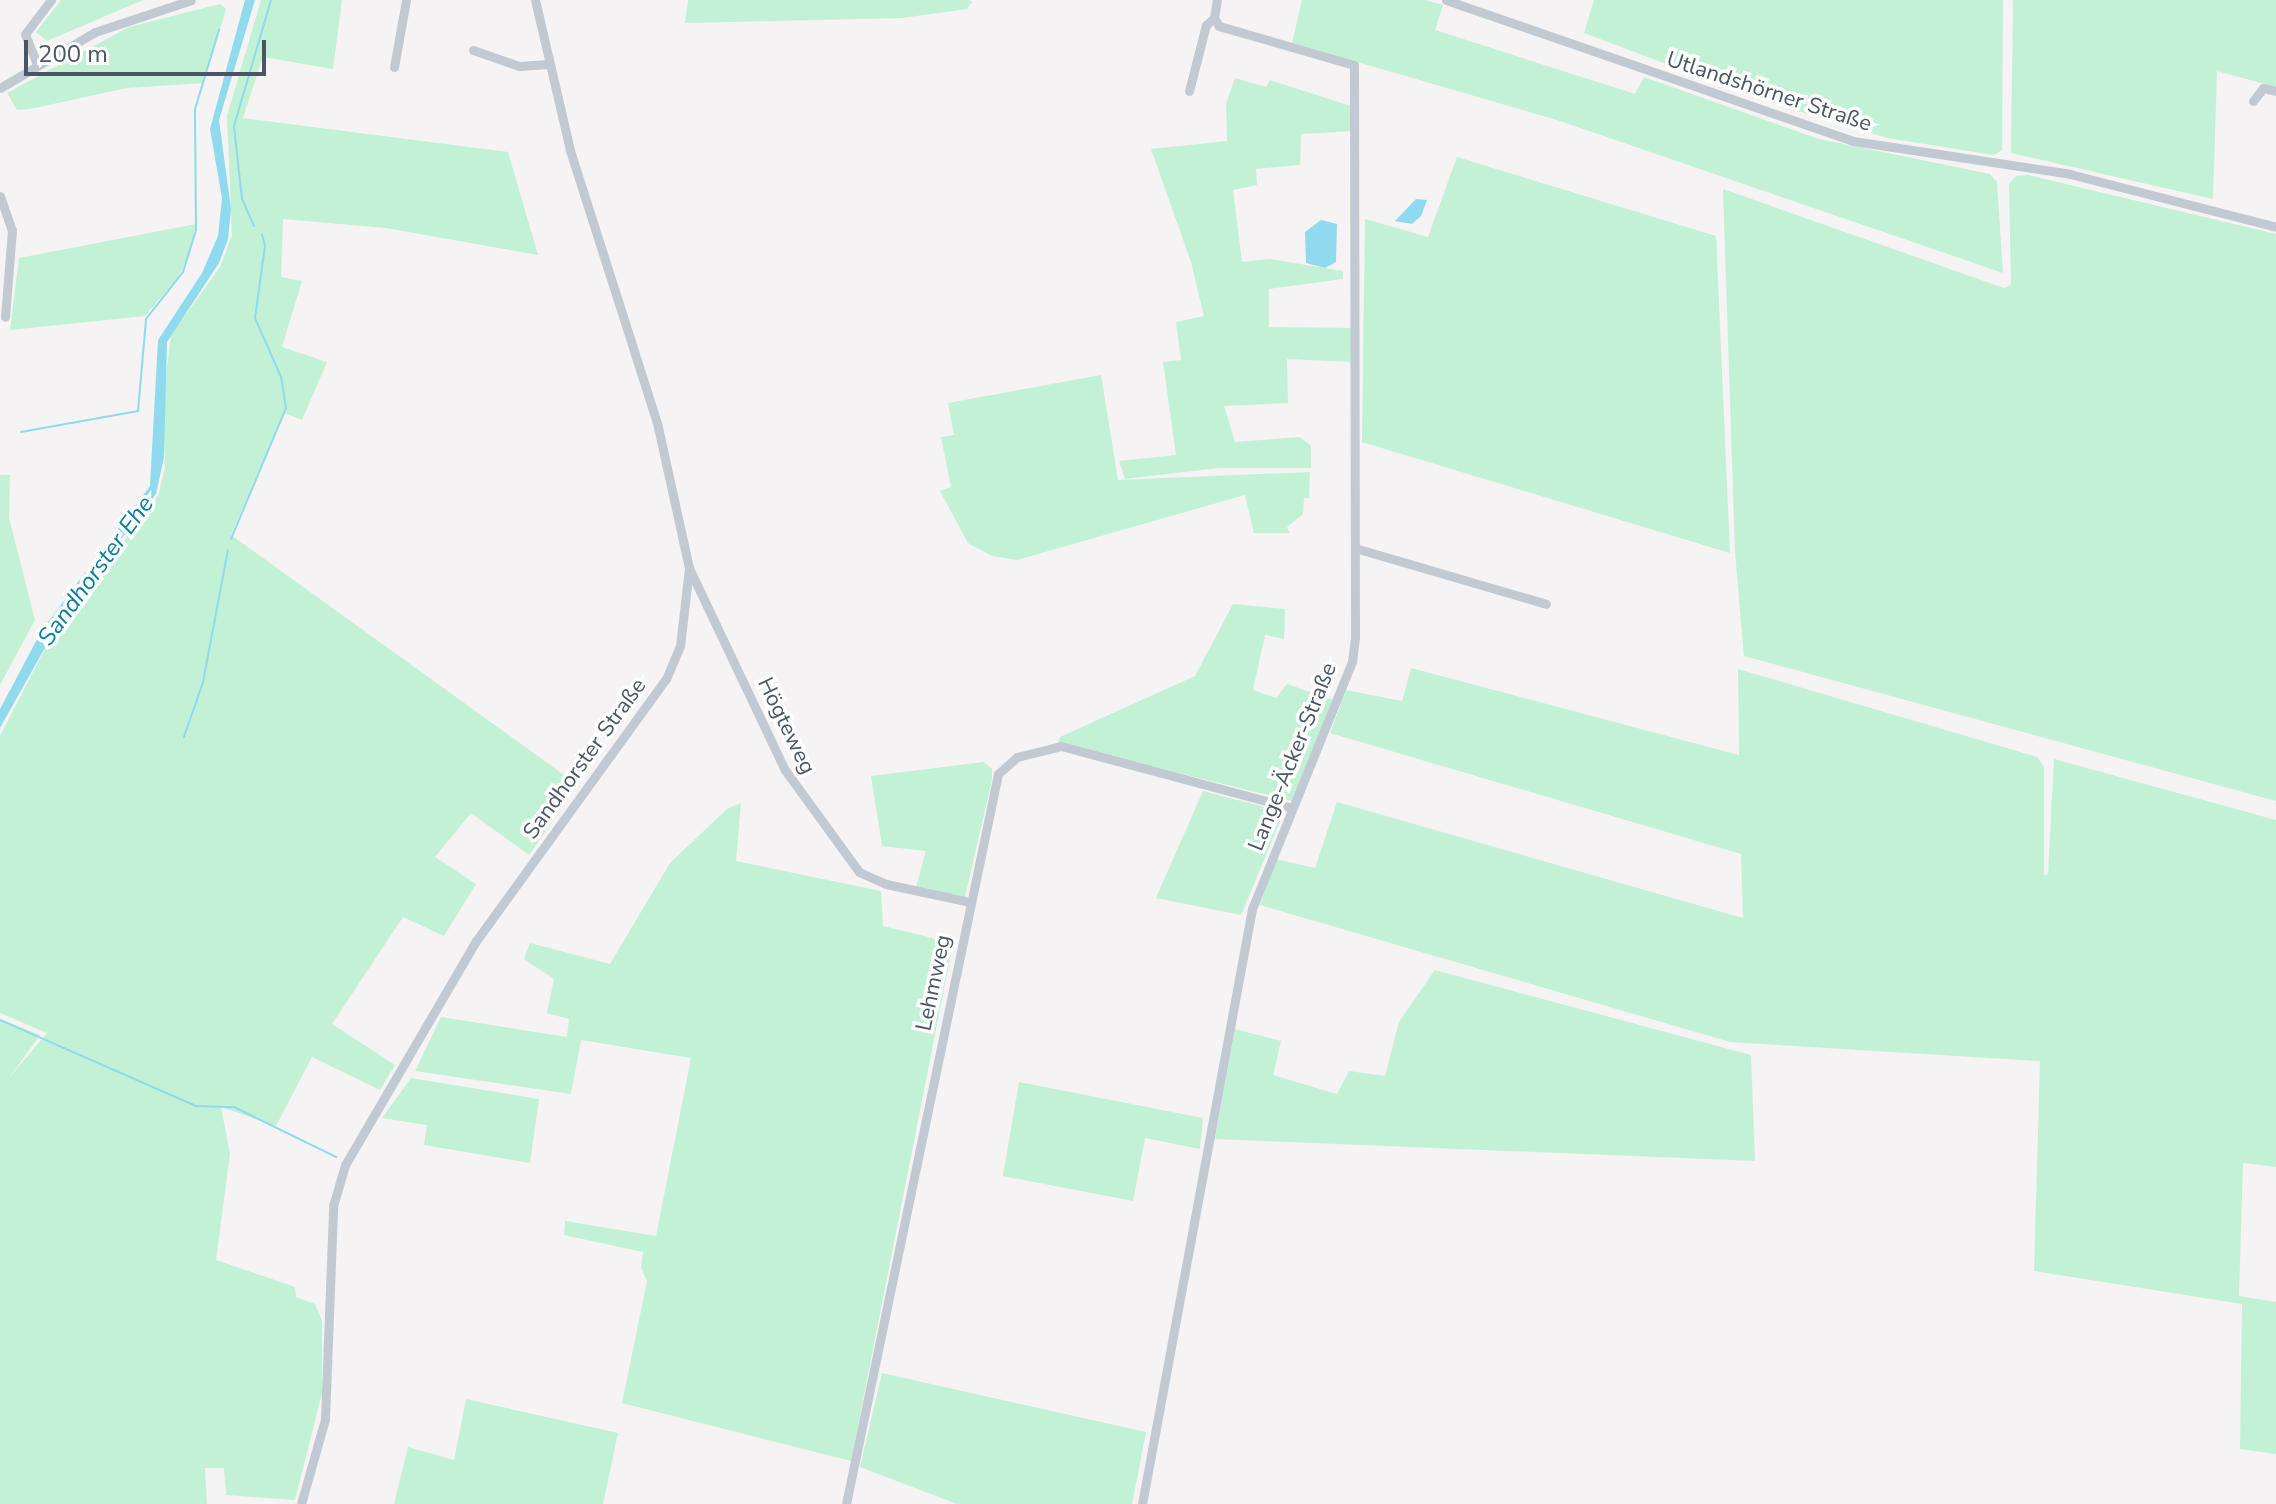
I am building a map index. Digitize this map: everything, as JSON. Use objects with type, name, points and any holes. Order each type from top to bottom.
[{"type":"street","points":[[37,64],[25,34],[51,0]]},
{"type":"street","points":[[0,88],[95,32],[191,0]]},
{"type":"street","points":[[394,67],[406,0]]},
{"type":"street","name":"Sandhorster Straße","points":[[301,1504],[326,1411],[333,1206],[345,1165],[476,941],[666,679],[680,646],[689,568],[657,423],[570,150],[535,0]]},
{"type":"street","points":[[1189,91],[1206,25],[1214,18],[1217,0]]},
{"type":"street","name":"Utlandshörner Straße","points":[[1446,0],[1853,141],[2070,174],[2276,227]]},
{"type":"street","name":"Lange-Äcker-Straße","points":[[1142,1504],[1248,927],[1292,808],[1352,662],[1355,548],[1354,65],[1219,26],[1214,18]]},
{"type":"street","points":[[473,50],[519,66],[549,64]]},
{"type":"street","points":[[2253,101],[2263,88],[2276,91]]},
{"type":"street","points":[[0,196],[12,230],[5,317]]},
{"type":"street","points":[[1355,548],[1546,604]]},
{"type":"street","name":"Högteweg","points":[[689,568],[785,770],[859,872],[886,884],[969,902]]},
{"type":"street","name":"Lehmweg","points":[[846,1504],[998,774],[1010,760],[1026,754],[1054,747],[1074,749],[1292,808]]},
{"type":"green space","points":[[61,0],[143,0],[47,41],[36,32]]},
{"type":"green space","points":[[261,0],[342,0],[333,69],[263,57],[243,118],[508,152],[538,255],[386,228],[283,219],[281,277],[302,281],[282,347],[327,362],[302,420],[284,413],[231,535],[578,785],[529,855],[471,813],[435,857],[476,884],[444,936],[403,917],[332,1024],[395,1065],[380,1090],[312,1057],[276,1126],[221,1107],[230,1154],[216,1260],[295,1287],[296,1297],[315,1304],[322,1321],[322,1393],[295,1500],[226,1495],[224,1468],[205,1468],[207,1504],[0,1504],[0,1019],[40,1035],[9,1078],[47,1033],[0,1013],[0,736],[49,641],[158,496],[165,468],[163,398],[171,335],[220,267],[232,235],[227,116]]},
{"type":"green space","points":[[688,0],[972,2],[967,9],[902,18],[685,23]]},
{"type":"green space","points":[[1302,0],[1425,0],[1443,5],[1435,30],[1635,94],[1644,77],[1819,139],[1990,174],[1997,182],[2003,273],[1557,120],[1292,43]]},
{"type":"green space","points":[[1594,0],[2003,0],[2002,150],[1994,155],[1887,138],[1759,99],[1584,33]]},
{"type":"green space","points":[[2013,0],[2276,0],[2276,87],[2217,71],[2213,199],[2011,153]]},
{"type":"green space","points":[[220,4],[226,9],[204,83],[127,88],[17,110],[7,93],[129,27]]},
{"type":"green space","points":[[1235,78],[1266,87],[1270,80],[1351,106],[1353,131],[1301,134],[1300,165],[1256,169],[1257,185],[1233,190],[1242,262],[1270,259],[1343,271],[1343,279],[1269,289],[1269,327],[1351,328],[1352,362],[1287,359],[1288,403],[1224,406],[1235,442],[1300,437],[1311,446],[1311,468],[1219,468],[1125,479],[1119,461],[1176,455],[1163,362],[1181,360],[1176,322],[1204,316],[1191,262],[1151,149],[1227,141],[1226,104]]},
{"type":"green space","points":[[1457,157],[1716,236],[1730,553],[1362,442],[1365,219],[1428,237]]},
{"type":"green space","points":[[2028,175],[2276,234],[2276,801],[1744,656],[1735,552],[1723,189],[2004,288],[2011,285],[2009,184],[2016,176]]},
{"type":"green space","points":[[196,224],[190,254],[177,279],[145,316],[10,330],[19,258]]},
{"type":"green space","points":[[1101,375],[1118,480],[1310,472],[1309,498],[1304,498],[1303,514],[1287,527],[1290,533],[1254,533],[1245,495],[1017,560],[992,556],[968,543],[940,491],[951,487],[941,437],[954,435],[948,403]]},
{"type":"green space","points":[[0,475],[10,475],[9,518],[35,620],[0,685]]},
{"type":"green space","points":[[1233,604],[1285,609],[1284,639],[1265,635],[1253,690],[1276,698],[1287,684],[1333,700],[1292,801],[1058,743],[1060,737],[1195,676]]},
{"type":"green space","points":[[1411,668],[1739,755],[1738,669],[2037,757],[2044,767],[2044,875],[2048,874],[2054,759],[2276,820],[2276,1167],[2243,1163],[2239,1296],[2276,1302],[2276,1454],[2240,1449],[2242,1304],[2034,1271],[2040,1061],[1730,1042],[1260,905],[1276,859],[1315,868],[1337,802],[1743,918],[1741,854],[1330,733],[1346,690],[1402,701]]},
{"type":"green space","points":[[984,762],[992,769],[992,780],[965,897],[916,887],[926,851],[882,846],[871,776]]},
{"type":"green space","points":[[1203,791],[1284,812],[1241,915],[1156,898]]},
{"type":"green space","points":[[741,803],[736,861],[881,891],[883,926],[953,943],[851,1461],[622,1403],[647,1281],[641,1268],[643,1252],[564,1235],[565,1221],[656,1236],[691,1058],[581,1040],[571,1094],[415,1071],[441,1017],[567,1037],[569,1019],[547,1013],[554,979],[524,959],[530,943],[610,964],[670,863],[727,809]]},
{"type":"green space","points":[[1435,970],[1751,1055],[1755,1161],[1215,1139],[1235,1029],[1281,1041],[1273,1075],[1337,1094],[1349,1071],[1385,1076],[1399,1022]]},
{"type":"green space","points":[[411,1078],[539,1099],[530,1163],[424,1145],[427,1125],[382,1118]]},
{"type":"green space","points":[[1019,1082],[1203,1118],[1200,1149],[1145,1138],[1133,1201],[1003,1176]]},
{"type":"green space","points":[[882,1373],[1146,1432],[1132,1504],[957,1504],[860,1467]]},
{"type":"green space","points":[[466,1399],[618,1433],[603,1504],[394,1504],[408,1447],[454,1460]]},
{"type":"water","name":"Sandhorster Ehe","points":[[245,0],[255,0],[219,120],[231,209],[228,239],[219,263],[167,342],[164,457],[156,494],[65,612],[0,728],[0,709],[42,630],[150,486],[158,340],[202,273],[218,236],[222,198],[210,129]]},
{"type":"water","points":[[1416,199],[1427,200],[1421,216],[1412,224],[1395,221]]},
{"type":"water","points":[[1321,220],[1337,224],[1336,262],[1325,268],[1306,263],[1305,232]]},
{"type":"waterway","points":[[254,226],[242,199],[234,126],[271,0]]},
{"type":"waterway","points":[[21,432],[138,411],[146,319],[183,272],[196,230],[195,109],[219,30]]},
{"type":"waterway","points":[[231,539],[286,408],[281,377],[255,318],[265,246],[262,234]]},
{"type":"waterway","points":[[184,737],[203,682],[228,550]]},
{"type":"waterway","points":[[0,1020],[196,1106],[234,1107],[336,1157]]}]
